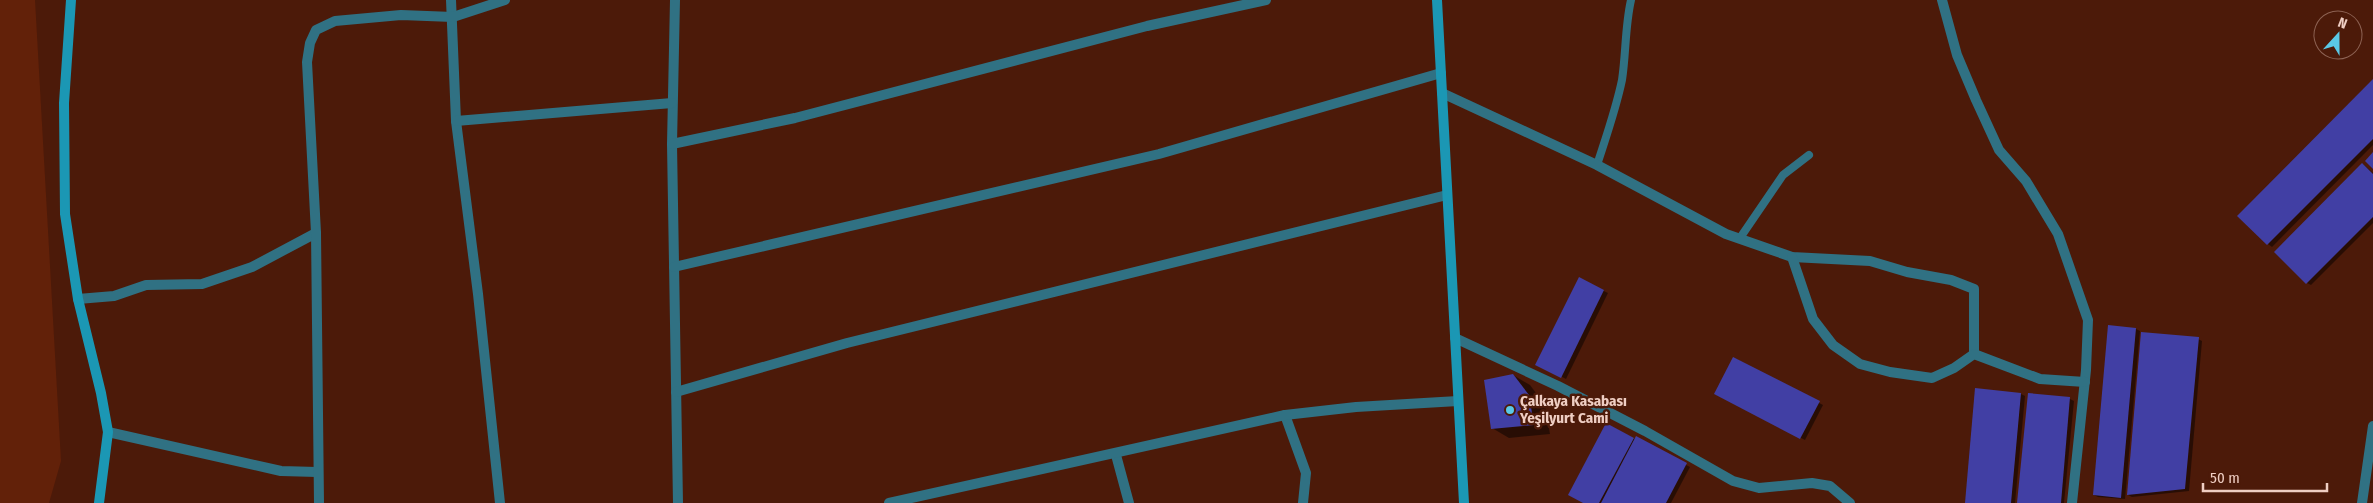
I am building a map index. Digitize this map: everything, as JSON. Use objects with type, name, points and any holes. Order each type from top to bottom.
[{"type":"main road","points":[[71,0],[64,103],[65,214],[78,299],[101,393],[108,432],[100,503]]},
{"type":"main road","points":[[1437,0],[1464,503]]},
{"type":"street","points":[[451,0],[456,120],[478,294],[500,503]]},
{"type":"street","points":[[319,503],[316,233],[307,62],[310,43],[316,30],[335,21],[401,15],[453,17],[505,0]]},
{"type":"street","points":[[676,0],[672,144],[678,503]]},
{"type":"street","points":[[672,144],[795,118],[1147,26],[1266,0]]},
{"type":"street","points":[[1942,0],[1957,55],[1999,150],[2026,181],[2058,234],[2088,320],[2085,382],[2072,503]]},
{"type":"street","points":[[674,267],[1159,154],[1441,74]]},
{"type":"street","points":[[1442,93],[1597,165],[1726,234],[1792,257],[1870,261],[1907,272],[1951,280],[1974,290],[1974,354]]},
{"type":"street","points":[[456,120],[672,103]]},
{"type":"street","points":[[676,392],[847,343],[1447,195]]},
{"type":"street","points":[[78,299],[114,296],[146,285],[202,284],[252,267],[316,233]]},
{"type":"street","points":[[1792,257],[1813,319],[1834,345],[1860,364],[1890,372],[1932,378],[1954,368],[1974,354]]},
{"type":"street","points":[[1455,338],[1558,386],[1645,431],[1733,481],[1759,488],[1812,483],[1830,486],[1850,503]]},
{"type":"street","points":[[1974,354],[1998,365],[2040,379],[2085,382]]},
{"type":"street","points":[[889,503],[1285,416],[1356,406],[1458,401]]},
{"type":"street","points":[[1285,416],[1306,473],[1303,503]]},
{"type":"street","points":[[2362,503],[2373,426]]},
{"type":"street","points":[[108,432],[281,471],[318,472]]},
{"type":"street","points":[[1116,454],[1129,503]]},
{"type":"lane","points":[[1597,165],[1612,122],[1622,80],[1628,12],[1632,0]]},
{"type":"lane","points":[[1740,238],[1782,175],[1809,155]]},
{"type":"shaded area","points":[[0,0],[35,0],[61,461],[49,503],[0,503]]},
{"type":"building","points":[[2373,79],[2373,139],[2267,245],[2237,216]]},
{"type":"building","points":[[2373,152],[2373,169],[2365,161]]},
{"type":"building","points":[[2362,163],[2373,174],[2373,217],[2306,284],[2274,252]]},
{"type":"building","points":[[1579,277],[1604,290],[1561,378],[1535,365]]},
{"type":"building","points":[[2108,325],[2136,328],[2121,498],[2093,495]]},
{"type":"building","points":[[2141,332],[2199,337],[2185,489],[2127,495]]},
{"type":"building","points":[[1733,357],[1820,401],[1800,439],[1714,394]]},
{"type":"building","name":"Çalkaya Kasabası Yeşilyurt Cami","points":[[1513,374],[1529,395],[1534,425],[1491,429],[1484,380]]},
{"type":"building","points":[[1975,388],[2021,393],[2011,503],[1965,503]]},
{"type":"building","points":[[2028,393],[2070,397],[2061,503],[2017,503]]},
{"type":"building","points":[[1606,423],[1634,438],[1599,503],[1583,503],[1568,495]]},
{"type":"building","points":[[1636,436],[1687,463],[1666,503],[1601,503]]},
{"type":"place","name":"Çalkaya Kasabası Yeşilyurt Cami","points":[[1510,410]]}]
